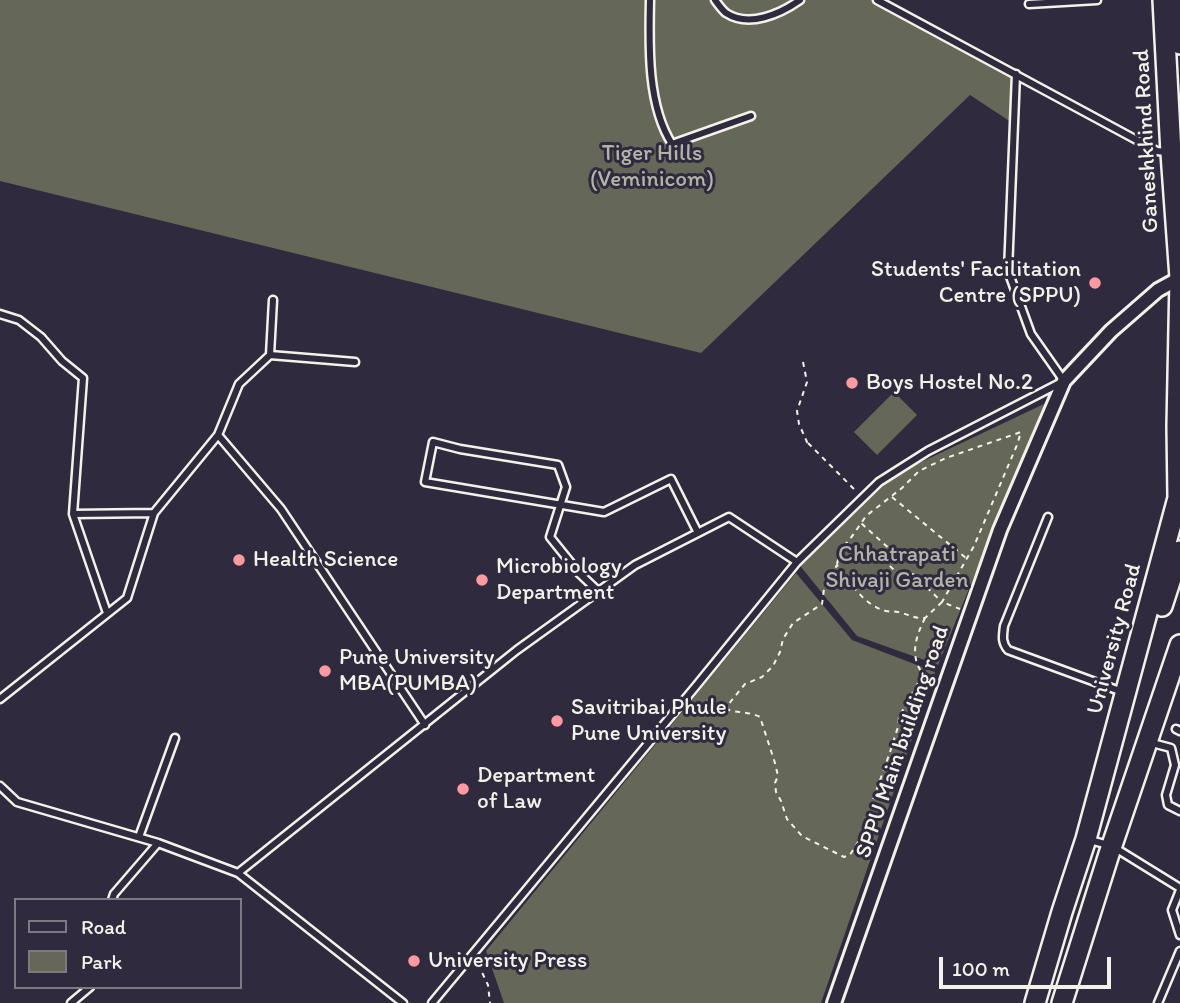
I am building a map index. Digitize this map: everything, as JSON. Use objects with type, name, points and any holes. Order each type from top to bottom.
[{"type":"main road","name":"Ganeshkhind Road","points":[[1163,0],[1180,278]]},
{"type":"main road","points":[[1178,0],[1180,44]]},
{"type":"main road","points":[[1171,158],[1180,182]]},
{"type":"main road","name":"University Road","points":[[1035,1003],[1088,833],[1178,498],[1180,278]]},
{"type":"main road","points":[[1088,833],[1106,798],[1180,551]]},
{"type":"main road","points":[[1062,1003],[1146,741],[1180,645]]},
{"type":"street","name":"SPPU Main building road","points":[[834,1003],[1000,530],[1064,381],[1111,331],[1158,290],[1180,278]]},
{"type":"lane","points":[[650,0],[649,59],[655,98],[666,135],[672,144],[751,116]]},
{"type":"lane","points":[[715,0],[724,12],[741,19],[761,18],[784,11],[800,0]]},
{"type":"lane","points":[[877,0],[1171,158]]},
{"type":"lane","points":[[1029,4],[1097,0]]},
{"type":"lane","points":[[432,1003],[797,562],[879,482],[928,451],[1064,381],[1031,334],[1008,271],[1016,74]]},
{"type":"lane","points":[[0,699],[127,598],[153,513],[218,435],[239,384],[270,355],[273,299]]},
{"type":"lane","points":[[0,314],[19,320],[41,337],[62,361],[83,378],[73,514],[107,613]]},
{"type":"lane","points":[[270,355],[355,362]]},
{"type":"lane","points":[[218,435],[281,509],[425,725]]},
{"type":"lane","points":[[598,592],[550,537],[560,506],[566,487],[558,465],[433,442],[425,482],[560,506],[604,512],[671,479],[698,533]]},
{"type":"lane","points":[[73,514],[153,513]]},
{"type":"lane","points":[[238,873],[517,650],[635,565],[729,517],[797,562]]},
{"type":"lane","points":[[1048,517],[1004,626],[1004,646],[1008,650],[1117,690],[1126,689]]},
{"type":"lane","points":[[139,837],[175,738]]},
{"type":"lane","points":[[1146,741],[1171,748],[1175,765],[1166,795],[1168,806],[1180,811]]},
{"type":"lane","points":[[0,786],[17,802],[158,843],[238,873],[403,1003]]},
{"type":"lane","points":[[1088,833],[1180,889],[1172,910],[1180,935]]},
{"type":"lane","points":[[113,898],[158,843]]},
{"type":"lane","points":[[1158,1003],[1180,951]]},
{"type":"lane","points":[[71,1003],[88,989]]},
{"type":"path","points":[[803,362],[807,382],[797,411],[799,424],[807,442],[863,498]]},
{"type":"path","points":[[1021,432],[974,546],[942,602],[925,618],[917,635],[915,645],[919,669],[923,674],[899,717],[889,755],[858,842],[850,855],[844,857],[802,836],[786,819],[776,792],[775,783],[778,776],[775,763],[760,717],[729,710],[727,706],[745,684],[762,677],[773,666],[783,639],[793,623],[822,604],[824,589],[837,565],[840,551],[866,516],[892,496],[919,471],[946,457],[1021,432]]},
{"type":"path","points":[[803,445],[807,442]]},
{"type":"path","points":[[892,496],[967,559]]},
{"type":"path","points":[[861,523],[894,552],[887,563],[904,580],[913,574],[942,602],[971,614]]},
{"type":"path","points":[[837,565],[859,595],[873,605],[916,619],[925,618]]},
{"type":"path","points":[[473,954],[488,985],[490,1003]]},
{"type":"green space","name":"Tiger Hills (Veminicom)","points":[[0,0],[877,0],[1016,74],[1014,124],[970,95],[701,353],[0,181]]},
{"type":"green space","points":[[894,392],[917,415],[877,455],[854,432]]},
{"type":"green space","name":"Chhatrapati Shivaji Garden","points":[[1044,404],[938,665],[857,636],[797,562],[879,482]]},
{"type":"green space","points":[[796,573],[852,640],[935,672],[821,1003],[504,1003],[486,951]]},
{"type":"place","name":"Students' Facilitation Centre (SPPU)","points":[[1095,283]]},
{"type":"place","name":"Boys Hostel No.2","points":[[852,383]]},
{"type":"place","name":"Health Science","points":[[239,560]]},
{"type":"place","name":"Microbiology Department","points":[[482,580]]},
{"type":"place","name":"Pune University MBA(PUMBA)","points":[[325,671]]},
{"type":"place","name":"Savitribai Phule Pune University","points":[[557,721]]},
{"type":"place","name":"Department of Law","points":[[463,789]]},
{"type":"place","name":"University Press","points":[[414,961]]}]
